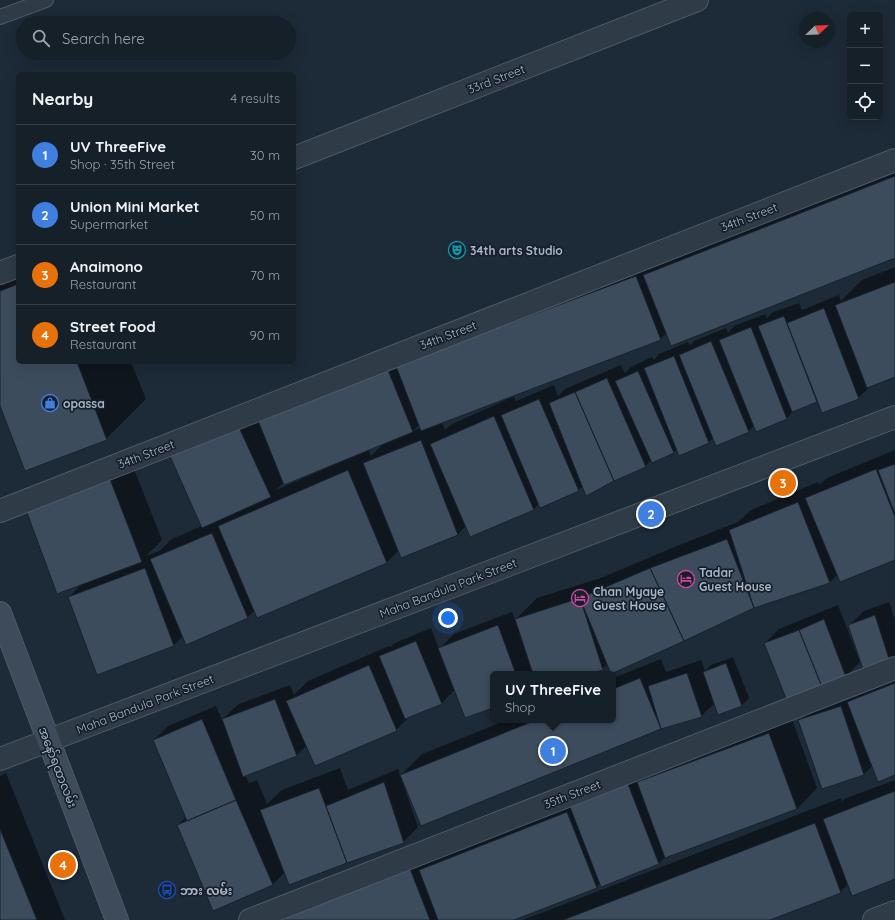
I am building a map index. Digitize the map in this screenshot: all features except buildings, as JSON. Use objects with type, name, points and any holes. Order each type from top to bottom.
[{"type":"main road","name":"အနော်ရထာလမ်း","points":[[0,613],[117,920]]},
{"type":"street","name":"33rd Street","points":[[296,157],[698,0]]},
{"type":"street","name":"34th Street","points":[[0,511],[895,160]]},
{"type":"street","points":[[0,273],[16,267]]},
{"type":"street","name":"Maha Bandula Park Street","points":[[0,759],[895,417]]},
{"type":"street","name":"35th Street","points":[[250,920],[895,668]]},
{"type":"street","points":[[874,920],[895,912]]},
{"type":"lane","points":[[0,18],[46,0]]},
{"type":"place","name":"34th arts Studio","points":[[457,250]]},
{"type":"place","name":"opassa","points":[[50,403]]},
{"type":"place","name":"Anaimono","points":[[783,483]]},
{"type":"place","name":"Union Mini Market","points":[[651,514]]},
{"type":"place","name":"Tadar Guest House","points":[[686,579]]},
{"type":"place","name":"Chan Myaye Guest House","points":[[580,598]]},
{"type":"place","name":"UV ThreeFive","points":[[553,751]]},
{"type":"place","name":"Street Food","points":[[63,865]]},
{"type":"place","name":"ဘား လမ်း","points":[[167,890]]}]
